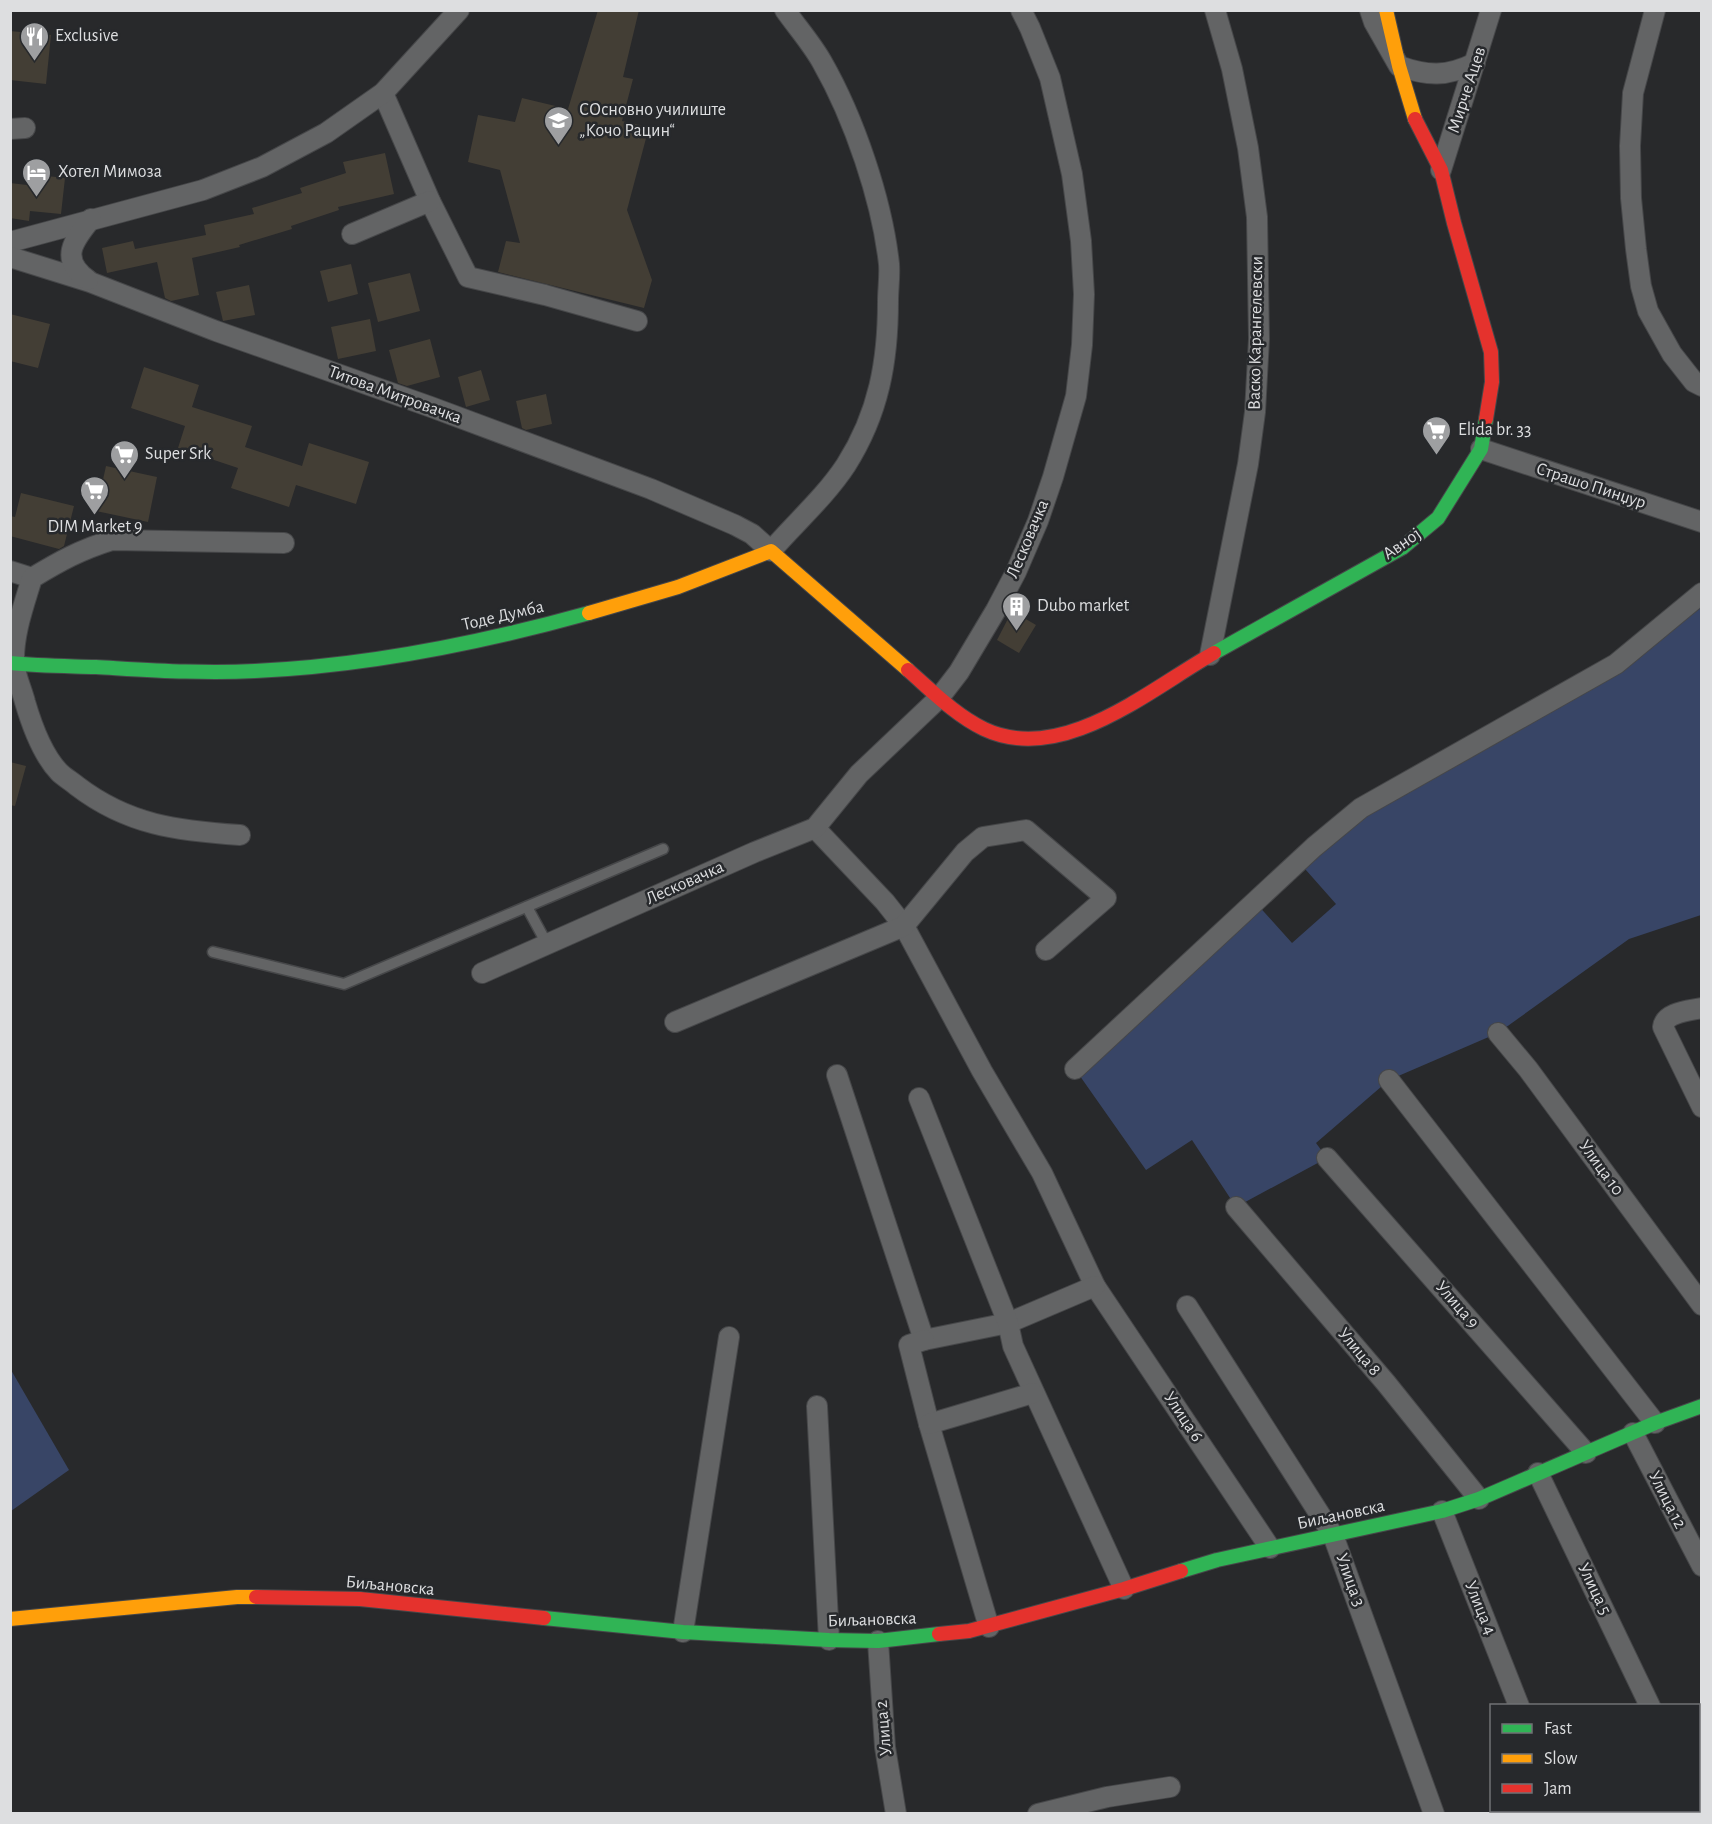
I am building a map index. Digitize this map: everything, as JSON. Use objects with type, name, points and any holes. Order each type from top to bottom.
[{"type":"street","points":[[10,242],[203,190],[262,167],[326,133],[383,93],[459,10]]},
{"type":"street","points":[[785,10],[822,61],[847,113],[863,158],[879,214],[889,265],[888,324],[883,378],[875,406],[863,433],[846,465],[771,551],[939,698]]},
{"type":"street","name":"Лесковачка","points":[[482,973],[755,852],[815,828],[860,774],[939,698],[959,672],[1016,572],[1053,477],[1076,396],[1082,345],[1084,294],[1081,242],[1072,174],[1050,78],[1021,10]]},
{"type":"street","name":"Васко Карангелевски","points":[[1210,655],[1248,464],[1255,412],[1259,339],[1257,217],[1248,148],[1232,69],[1215,10]]},
{"type":"street","name":"Авној","points":[[1370,10],[1374,22],[1399,66]]},
{"type":"street","name":"Авној","points":[[939,698],[961,716],[986,730],[1018,738],[1046,738],[1081,730],[1134,703],[1210,655],[1402,548],[1438,518],[1481,449],[1492,382],[1491,352],[1441,170],[1413,115],[1386,10]]},
{"type":"street","name":"Мирче Ацев","points":[[1441,170],[1491,10]]},
{"type":"street","points":[[1655,10],[1633,93],[1629,146],[1636,249],[1641,286],[1648,311],[1672,354],[1694,382],[1701,386]]},
{"type":"street","points":[[1399,66],[1420,74],[1436,74],[1451,73],[1475,63]]},
{"type":"street","points":[[383,93],[430,201],[468,277],[545,295],[636,321]]},
{"type":"street","points":[[352,234],[430,201]]},
{"type":"street","points":[[90,282],[75,268],[71,249],[73,242],[91,219]]},
{"type":"street","name":"Титова Митровачка","points":[[10,257],[90,282],[216,331],[431,406],[651,489],[735,525],[752,534],[771,551]]},
{"type":"street","name":"Страшо Пинџур","points":[[1481,449],[1701,522]]},
{"type":"street","points":[[240,835],[188,831],[153,825],[89,795],[59,771],[40,744],[12,663],[18,627],[32,578],[71,554],[112,540],[284,543]]},
{"type":"street","name":"Тоде Думба","points":[[12,663],[176,672],[271,670],[389,656],[461,645],[631,602],[677,589],[732,569],[771,551]]},
{"type":"street","points":[[10,571],[32,578]]},
{"type":"street","points":[[1075,1069],[1314,847],[1361,808],[1616,664],[1701,593]]},
{"type":"street","name":"Улица 6","points":[[815,828],[885,902],[904,926],[982,1071],[1042,1173],[1095,1286],[1270,1548]]},
{"type":"street","points":[[675,1022],[904,926],[965,852],[983,837],[1026,830],[1106,898],[1046,950]]},
{"type":"street","points":[[1701,1008],[1669,1016],[1663,1027],[1701,1107]]},
{"type":"street","name":"Улица 10","points":[[1498,1033],[1528,1069],[1701,1305]]},
{"type":"street","points":[[837,1075],[924,1340]]},
{"type":"street","points":[[1389,1080],[1655,1423]]},
{"type":"street","points":[[919,1098],[1008,1323],[1013,1346],[1125,1589]]},
{"type":"street","name":"Улица 9","points":[[1327,1158],[1586,1453]]},
{"type":"street","name":"Улица 8","points":[[1236,1207],[1386,1383],[1479,1499]]},
{"type":"street","points":[[989,1627],[929,1424],[909,1345],[1008,1323],[1095,1286]]},
{"type":"street","name":"Улица 3","points":[[1187,1306],[1333,1535],[1434,1814]]},
{"type":"street","points":[[683,1632],[729,1337]]},
{"type":"street","points":[[929,1424],[1033,1393]]},
{"type":"street","points":[[818,1406],[829,1640]]},
{"type":"street","name":"Биљановска","points":[[10,1619],[248,1597],[360,1599],[683,1632],[878,1641],[989,1627],[1125,1589],[1217,1560],[1442,1511],[1479,1499],[1655,1423],[1701,1406]]},
{"type":"street","name":"Улица 12","points":[[1633,1433],[1701,1566]]},
{"type":"street","name":"Улица 5","points":[[1538,1473],[1649,1704]]},
{"type":"street","name":"Улица 4","points":[[1442,1511],[1518,1704]]},
{"type":"street","name":"Улица 2","points":[[878,1641],[885,1748],[896,1814]]},
{"type":"street","points":[[1038,1814],[1107,1797],[1170,1787]]},
{"type":"lane","points":[[213,952],[344,984],[353,982],[663,849]]},
{"type":"lane","points":[[528,907],[547,944]]},
{"type":"shaded area","points":[[1701,608],[1701,915],[1629,939],[1498,1033],[1389,1080],[1316,1143],[1327,1158],[1236,1207],[1192,1140],[1146,1170],[1075,1069],[1255,902],[1292,943],[1336,904],[1298,861],[1362,807],[1615,669]]},
{"type":"shaded area","points":[[11,1370],[69,1470],[10,1511]]},
{"type":"building","name":"СОсновно училиште „Кочо Рацин“","points":[[598,10],[639,10],[623,77],[633,79],[622,121],[649,127],[627,210],[652,280],[644,308],[498,272],[506,241],[520,243],[500,170],[468,162],[478,115],[515,122],[522,98],[568,109]]},
{"type":"building","points":[[10,31],[51,35],[46,84],[10,80]]},
{"type":"building","points":[[385,153],[394,194],[338,207],[339,210],[291,226],[292,229],[239,245],[240,247],[192,258],[199,295],[171,301],[165,298],[157,262],[107,273],[102,248],[133,241],[135,249],[206,235],[204,225],[254,214],[252,208],[302,193],[300,188],[346,173],[343,162]]},
{"type":"building","name":"Хотел Мимоза","points":[[28,174],[65,178],[61,214],[30,211],[29,221],[10,218],[10,183],[27,185]]},
{"type":"building","points":[[351,264],[358,294],[328,302],[320,271]]},
{"type":"building","points":[[410,273],[420,311],[378,322],[368,283]]},
{"type":"building","points":[[249,285],[255,315],[223,321],[216,292]]},
{"type":"building","points":[[10,314],[50,324],[38,368],[10,361]]},
{"type":"building","points":[[370,319],[376,351],[338,359],[331,327]]},
{"type":"building","points":[[430,339],[440,377],[407,386],[398,383],[389,350]]},
{"type":"building","points":[[144,367],[199,385],[192,407],[252,426],[245,447],[302,466],[309,443],[369,462],[356,504],[296,485],[289,507],[231,488],[238,468],[178,448],[185,426],[131,408]]},
{"type":"building","points":[[481,370],[490,400],[466,407],[458,377]]},
{"type":"building","points":[[546,394],[552,424],[526,430],[522,428],[516,401]]},
{"type":"building","points":[[106,466],[157,477],[148,522],[96,511]]},
{"type":"building","points":[[21,493],[74,506],[64,546],[59,549],[10,536],[10,516],[15,517]]},
{"type":"building","name":"Dubo market","points":[[1012,611],[1036,625],[1019,653],[997,640]]},
{"type":"building","points":[[10,762],[26,766],[15,806],[10,805]]},
{"type":"traffic: fast","points":[[1214,653],[1402,548],[1438,518],[1481,449],[1486,419]]},
{"type":"traffic: fast","points":[[10,663],[195,672],[297,668],[424,651],[507,634],[589,613]]},
{"type":"traffic: fast","points":[[1181,1571],[1217,1560],[1442,1511],[1479,1499],[1655,1423],[1702,1406]]},
{"type":"traffic: fast","points":[[544,1618],[683,1632],[829,1640],[878,1641],[939,1634]]},
{"type":"traffic: slow","points":[[1386,10],[1399,66],[1415,119]]},
{"type":"traffic: slow","points":[[589,613],[678,587],[771,551],[908,670]]},
{"type":"traffic: slow","points":[[10,1619],[256,1597]]},
{"type":"traffic: jam","points":[[1415,119],[1441,170],[1491,352],[1492,382],[1486,419]]},
{"type":"traffic: jam","points":[[908,670],[954,710],[984,729],[1014,738],[1044,738],[1074,731],[1104,718],[1134,703],[1214,653]]},
{"type":"traffic: jam","points":[[939,1634],[969,1631],[1181,1571]]},
{"type":"traffic: jam","points":[[256,1597],[360,1599],[544,1618]]},
{"type":"place","name":"Exclusive","points":[[34,62]]},
{"type":"place","name":"СОсновно училиште „Кочо Рацин“","points":[[558,146]]},
{"type":"place","name":"Хотел Мимоза","points":[[37,198]]},
{"type":"place","name":"Elida br. 33","points":[[1437,456]]},
{"type":"place","name":"Super Srk","points":[[124,480]]},
{"type":"place","name":"DIM Market 9","points":[[95,516]]},
{"type":"place","name":"Dubo market","points":[[1016,632]]}]
